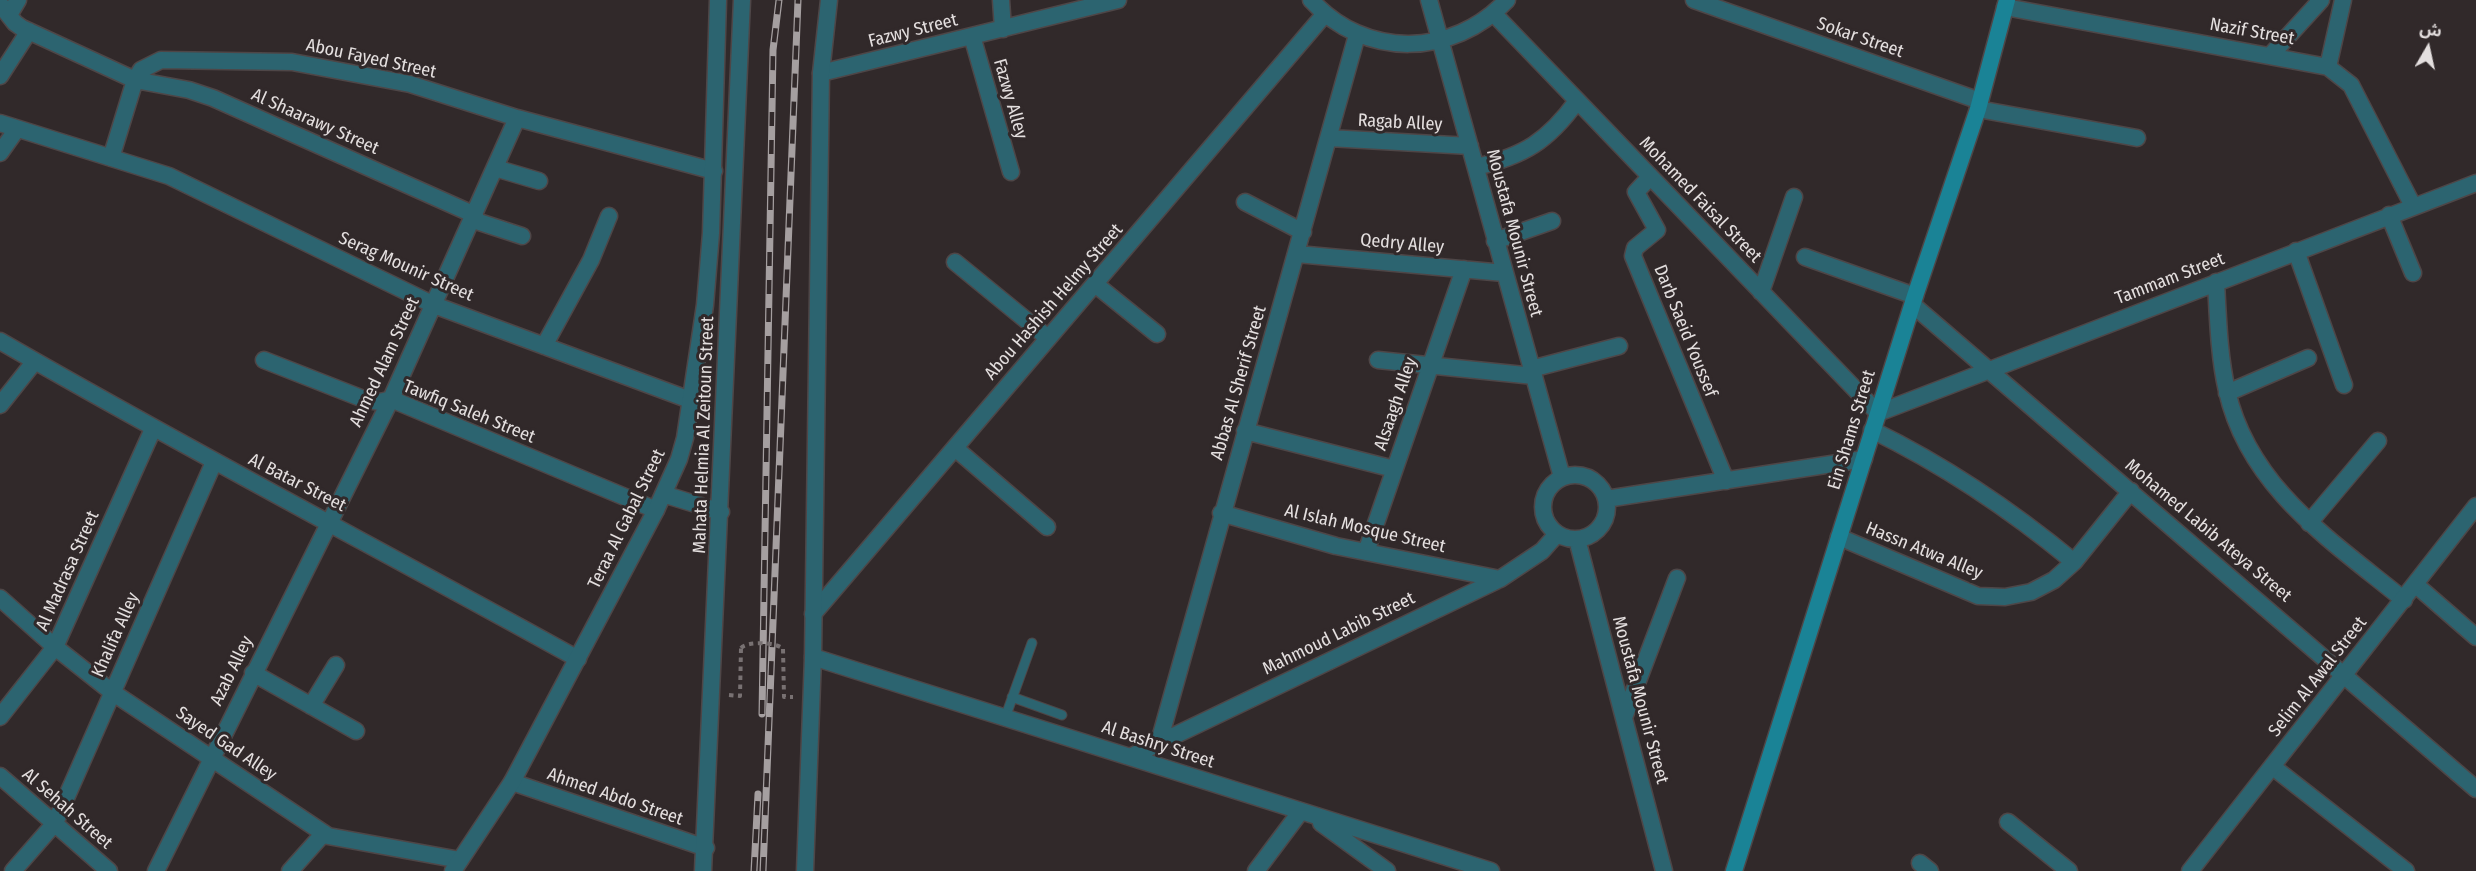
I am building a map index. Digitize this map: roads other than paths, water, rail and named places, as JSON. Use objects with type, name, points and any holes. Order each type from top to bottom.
[{"type":"main road","name":"Ein Shams Street","points":[[1734,871],[1872,430],[1979,105],[2006,4]]},
{"type":"street","points":[[4,10],[18,0]]},
{"type":"street","name":"Teraa Al Gabal Street","points":[[456,865],[512,782],[656,510],[679,459],[685,438],[705,306],[714,171],[718,0]]},
{"type":"street","name":"Mahata Helmia Al Zeitoun Street","points":[[703,871],[706,848],[721,512],[719,483],[742,0]]},
{"type":"street","points":[[737,105],[744,68],[751,0]]},
{"type":"street","points":[[804,871],[813,657],[821,73],[829,0]]},
{"type":"street","points":[[1001,0],[1003,28]]},
{"type":"street","name":"Fazwy Street","points":[[821,73],[1118,0]]},
{"type":"street","points":[[1311,0],[1324,15],[1357,35],[1397,45],[1439,42],[1477,26],[1494,14],[1507,0]]},
{"type":"street","name":"Moustafa Mounir Street","points":[[1429,0],[1562,477]]},
{"type":"street","name":"Sokar Street","points":[[1694,0],[1979,105],[2137,138]]},
{"type":"street","points":[[2270,56],[2320,0]]},
{"type":"street","points":[[2328,67],[2343,0]]},
{"type":"street","name":"Nazif Street","points":[[2006,4],[2328,67],[2351,85],[2413,206]]},
{"type":"street","name":"Al Shaarawy Street","points":[[4,10],[15,23],[29,31],[135,80],[189,90],[213,98],[474,217],[522,236]]},
{"type":"street","name":"Mohamed Faisal Street","points":[[1494,14],[1878,413]]},
{"type":"street","name":"Abou Hashish Helmy Street","points":[[813,614],[1324,15]]},
{"type":"street","points":[[0,76],[29,31]]},
{"type":"street","name":"Abbas Al Sherif Street","points":[[1159,742],[1221,513],[1297,254],[1357,35]]},
{"type":"street","name":"Fazwy Alley","points":[[972,36],[1011,172]]},
{"type":"street","name":"Abou Fayed Street","points":[[135,80],[141,70],[161,60],[292,62],[410,84],[517,118],[714,171]]},
{"type":"street","points":[[111,158],[135,80]]},
{"type":"street","points":[[1476,167],[1506,160],[1535,146],[1559,126],[1577,101]]},
{"type":"street","name":"Ahmed Alam Street","points":[[328,521],[391,399],[517,118]]},
{"type":"street","name":"Serag Mounir Street","points":[[0,123],[169,176],[434,305],[690,400]]},
{"type":"street","points":[[0,153],[17,129]]},
{"type":"street","name":"Ragab Alley","points":[[1329,138],[1470,146]]},
{"type":"street","points":[[495,168],[539,181]]},
{"type":"street","name":"Darb Saeid Youssef","points":[[1650,177],[1636,192],[1657,230],[1635,248],[1633,256],[1726,481]]},
{"type":"street","name":"Tammam Street","points":[[1878,413],[2476,183]]},
{"type":"street","points":[[1761,292],[1794,197]]},
{"type":"street","points":[[1245,202],[1303,232]]},
{"type":"street","points":[[2389,215],[2413,273]]},
{"type":"street","points":[[544,346],[591,260],[609,216]]},
{"type":"street","points":[[1495,242],[1552,220]]},
{"type":"street","points":[[2296,251],[2344,385]]},
{"type":"street","name":"Qedry Alley","points":[[1297,254],[1504,273]]},
{"type":"street","points":[[1805,257],[1914,300]]},
{"type":"street","points":[[955,262],[1048,338]]},
{"type":"street","name":"Alsaagh Alley","points":[[1366,552],[1464,269]]},
{"type":"street","points":[[2216,282],[2221,357],[2228,393],[2241,435],[2260,470],[2286,501],[2309,523],[2404,600]]},
{"type":"street","points":[[1095,284],[1157,334]]},
{"type":"street","name":"Mohamed Labib Ateya Street","points":[[1914,300],[1990,370],[2314,648],[2343,677],[2476,789]]},
{"type":"street","name":"Al Batar Street","points":[[0,340],[153,429],[328,521],[578,659]]},
{"type":"street","points":[[1378,360],[1532,373],[1619,346]]},
{"type":"street","points":[[2228,393],[2308,358]]},
{"type":"street","name":"Tawfiq Saleh Street","points":[[264,360],[366,400],[381,402],[391,399],[656,510]]},
{"type":"street","points":[[0,405],[35,361]]},
{"type":"street","name":"Al Madrasa Street","points":[[0,717],[55,647],[153,429]]},
{"type":"street","points":[[1872,430],[1915,451],[1970,483],[2022,519],[2074,562]]},
{"type":"street","points":[[1245,431],[1394,469]]},
{"type":"street","points":[[2309,523],[2378,441]]},
{"type":"street","points":[[955,448],[1047,527]]},
{"type":"street","points":[[1606,499],[1864,459]]},
{"type":"street","name":"Khalifa Alley","points":[[13,871],[55,823],[214,462]]},
{"type":"street","points":[[1581,475],[1589,478],[1603,491],[1606,499],[1607,508],[1600,526],[1594,532],[1577,539],[1557,534],[1545,519],[1543,499],[1547,489],[1562,477],[1581,475]]},
{"type":"street","name":"Hassn Atwa Alley","points":[[1839,537],[1978,596],[2005,597],[2031,592],[2054,580],[2074,562],[2132,491]]},
{"type":"street","points":[[663,494],[721,512]]},
{"type":"street","name":"Selim Al Awal Street","points":[[2190,871],[2476,506]]},
{"type":"street","name":"Al Islah Mosque Street","points":[[1221,513],[1366,552],[1500,579]]},
{"type":"street","name":"Azab Alley","points":[[156,871],[328,521]]},
{"type":"street","name":"Mahmoud Labib Street","points":[[1130,757],[1500,579],[1542,551],[1557,534]]},
{"type":"street","name":"Moustafa Mounir Street","points":[[1577,539],[1625,715],[1664,871]]},
{"type":"street","points":[[1625,715],[1677,579]]},
{"type":"street","points":[[2416,585],[2476,637]]},
{"type":"street","name":"Sayed Gad Alley","points":[[0,598],[55,647],[112,692],[212,756],[324,833],[456,865]]},
{"type":"street","name":"Al Bashry Street","points":[[813,657],[1491,871]]},
{"type":"street","points":[[311,706],[336,665]]},
{"type":"street","points":[[253,673],[356,731]]},
{"type":"street","points":[[2273,767],[2406,871]]},
{"type":"street","name":"Al Sehah Street","points":[[0,776],[109,871]]},
{"type":"street","name":"Ahmed Abdo Street","points":[[512,782],[706,848]]},
{"type":"street","points":[[1256,871],[1305,812],[1388,871]]},
{"type":"street","points":[[2008,822],[2069,871]]},
{"type":"street","points":[[291,871],[324,833]]},
{"type":"lane","points":[[1005,718],[1032,643]]},
{"type":"lane","points":[[1012,697],[1062,715]]},
{"type":"railway","points":[[762,714],[773,50],[779,0]]},
{"type":"railway","points":[[763,871],[798,0]]},
{"type":"railway","points":[[754,871],[758,794]]}]
